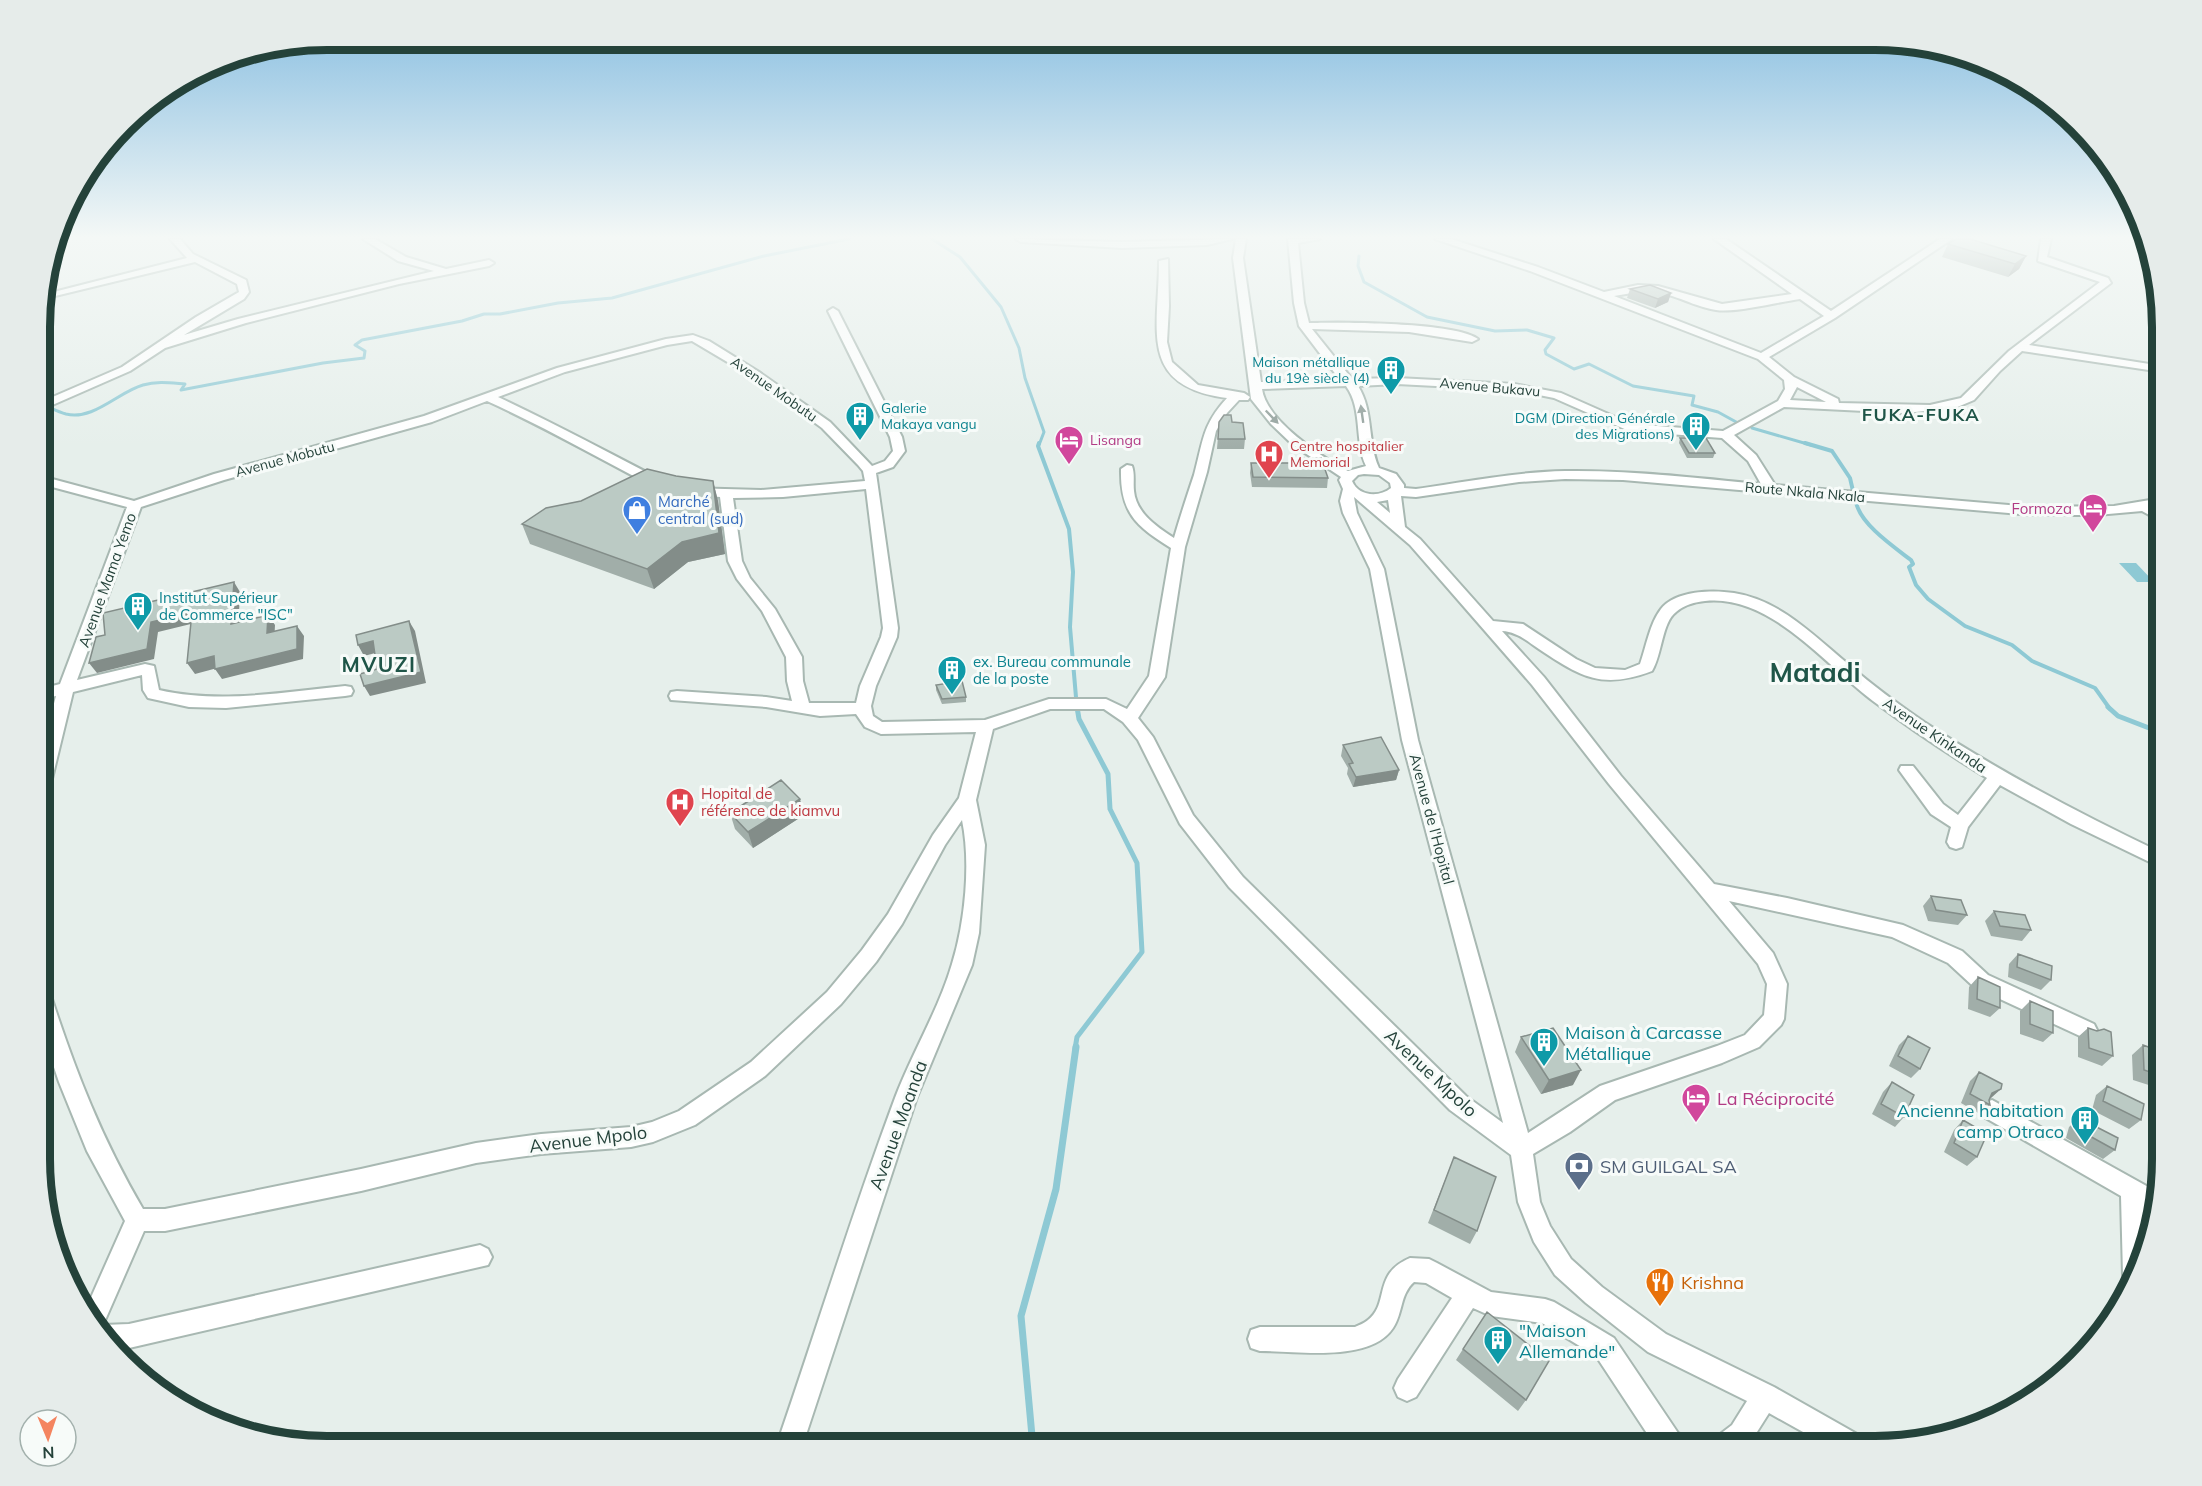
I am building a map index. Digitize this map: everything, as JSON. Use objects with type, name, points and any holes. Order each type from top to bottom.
[{"type":"street","points":[[50,402],[126,369],[222,308]]},
{"type":"street","points":[[162,345],[293,308]]},
{"type":"street","points":[[1164,308],[1161,342],[1167,363],[1194,387],[1257,399]]},
{"type":"street","points":[[1244,308],[1254,386],[1257,399],[1268,415],[1415,542],[1538,681],[1615,780],[1766,959],[1778,984],[1774,1019],[1752,1041],[1722,1054],[1608,1093],[1562,1125],[1521,1149],[1529,1202],[1542,1234],[1563,1267],[1594,1295],[1657,1342],[1766,1396],[1835,1436]]},
{"type":"street","points":[[1300,308],[1304,326],[1311,338],[1352,384],[1360,401],[1366,453],[1374,470],[1395,488],[1399,530]]},
{"type":"street","points":[[1640,308],[1762,357],[1790,379],[1832,401],[1856,407]]},
{"type":"street","points":[[1820,308],[1832,316]]},
{"type":"street","points":[[1762,357],[1843,308]]},
{"type":"street","points":[[1782,403],[1929,408],[1965,401],[1998,366],[2072,308]]},
{"type":"street","points":[[488,397],[557,429],[656,483],[678,488],[726,496],[871,478],[889,464],[899,451],[896,437],[833,311]]},
{"type":"street","points":[[1304,326],[1403,326],[1472,339]]},
{"type":"street","name":"Avenue Mobutu","points":[[135,505],[219,477],[397,429],[561,370],[666,342],[693,338],[755,374],[826,425],[846,443],[871,478]]},
{"type":"street","points":[[2020,347],[2152,367]]},
{"type":"street","points":[[1725,435],[1782,403],[1791,389],[1790,379]]},
{"type":"street","name":"Avenue Bukavu","points":[[1254,386],[1397,381],[1514,387],[1557,395],[1629,427],[1725,435]]},
{"type":"street","points":[[1129,718],[1157,677],[1178,547],[1198,483],[1210,431],[1222,411],[1236,396]]},
{"type":"street","points":[[1725,435],[1741,443],[1763,472],[1770,489]]},
{"type":"street","points":[[1127,469],[1128,496],[1135,511],[1149,526],[1178,547]]},
{"type":"street","points":[[1353,487],[1354,472],[1374,470]]},
{"type":"street","name":"Route Nkala Nkala","points":[[1353,487],[1379,498],[1395,488],[1416,493],[1565,475],[1623,476],[2032,511],[2089,512],[2152,505]]},
{"type":"street","points":[[871,478],[890,613],[890,634],[868,688],[863,708],[864,717],[871,724],[881,728],[986,726],[967,800]]},
{"type":"street","name":"Avenue Mama Yemo","points":[[50,483],[105,499],[135,505],[66,688]]},
{"type":"street","name":"Avenue de l'Hopital","points":[[1353,487],[1347,501],[1350,513],[1377,569],[1410,740],[1521,1149]]},
{"type":"street","points":[[726,496],[735,561],[744,579],[768,609],[790,647],[794,657],[795,681],[802,708]]},
{"type":"street","points":[[2146,507],[2152,511]]},
{"type":"street","name":"Avenue Kinkanda","points":[[1488,625],[1518,627],[1571,663],[1592,673],[1626,675],[1647,666],[1667,612],[1683,602],[1698,597],[1721,596],[1752,603],[1794,625],[1842,668],[1905,718],[1996,777],[2152,856]]},
{"type":"street","points":[[50,692],[145,669],[149,670],[151,690],[154,694],[189,702],[226,704],[345,691]]},
{"type":"street","points":[[50,751],[66,688]]},
{"type":"street","points":[[676,696],[766,702],[802,708],[863,708]]},
{"type":"street","name":"Avenue Mpolo","points":[[986,726],[1049,704],[1106,704],[1129,718],[1144,737],[1186,819],[1236,882],[1458,1103],[1521,1149]]},
{"type":"street","points":[[1907,770],[1958,833],[1996,777]]},
{"type":"street","name":"Avenue Mpolo","points":[[137,1220],[165,1220],[361,1180],[476,1153],[541,1144],[631,1137],[653,1132],[687,1118],[758,1069],[834,998],[869,956],[895,919],[939,840],[967,800]]},
{"type":"street","name":"Avenue Moanda","points":[[793,1436],[906,1097],[962,965],[969,933],[976,845],[967,800]]},
{"type":"street","points":[[1707,890],[1787,905],[1896,930],[1955,957],[1981,981],[2087,1030]]},
{"type":"street","points":[[50,1022],[74,1093],[89,1128],[105,1164],[137,1220],[96,1313]]},
{"type":"street","points":[[1992,1110],[2149,1200]]},
{"type":"street","points":[[2132,1191],[2134,1257]]},
{"type":"street","points":[[113,1336],[129,1336],[480,1257]]},
{"type":"street","points":[[1260,1339],[1356,1339],[1377,1329],[1386,1317],[1396,1282],[1410,1270],[1429,1271],[1468,1294],[1491,1304],[1545,1311],[1605,1347],[1664,1436]]},
{"type":"street","points":[[1407,1388],[1468,1294]]},
{"type":"street","points":[[1738,1436],[1766,1396]]},
{"type":"water","points":[[2119,563],[2136,563],[2152,580],[2152,582],[2137,582]]},
{"type":"building","points":[[1224,415],[1231,415],[1232,422],[1243,423],[1245,439],[1218,439],[1219,422]]},
{"type":"building","points":[[1680,438],[1706,438],[1715,453],[1689,453]]},
{"type":"building","points":[[1302,458],[1321,458],[1328,478],[1253,477],[1251,463],[1303,463]]},
{"type":"building","name":"Marché central (sud)","points":[[647,469],[713,481],[719,533],[682,542],[647,569],[522,524],[546,508],[581,501]]},
{"type":"building","points":[[234,582],[231,624],[268,615],[267,633],[297,626],[297,649],[215,669],[214,656],[187,663],[192,612],[151,622],[147,649],[89,663],[96,637],[105,635],[103,613]]},
{"type":"building","points":[[409,621],[421,672],[364,686],[360,674],[377,669],[373,641],[358,645],[356,635]]},
{"type":"building","name":"ex. Bureau communale de la poste","points":[[962,681],[966,697],[942,699],[936,685]]},
{"type":"building","points":[[1381,737],[1399,770],[1356,777],[1349,764],[1353,763],[1343,745]]},
{"type":"building","points":[[781,780],[800,799],[748,832],[730,813]]},
{"type":"building","points":[[1931,896],[1961,900],[1967,915],[1936,910]]},
{"type":"building","points":[[1994,911],[2025,915],[2031,930],[2000,926]]},
{"type":"building","points":[[2018,954],[2052,966],[2051,980],[2017,967]]},
{"type":"building","points":[[1978,977],[2000,987],[2000,1008],[1977,999]]},
{"type":"building","points":[[2030,1001],[2053,1011],[2053,1033],[2030,1024]]},
{"type":"building","points":[[1553,1028],[1581,1070],[1549,1080],[1521,1037]]},
{"type":"building","points":[[2088,1028],[2111,1032],[2113,1056],[2089,1048]]},
{"type":"building","points":[[1908,1036],[1930,1048],[1920,1069],[1898,1056]]},
{"type":"building","points":[[2143,1045],[2152,1048],[2152,1073],[2144,1070]]},
{"type":"building","points":[[1979,1072],[2002,1084],[2001,1089],[1992,1093],[1989,1100],[1990,1105],[1970,1094]]},
{"type":"building","points":[[1892,1082],[1914,1095],[1904,1117],[1881,1104]]},
{"type":"building","points":[[2107,1086],[2144,1104],[2141,1120],[2103,1101]]},
{"type":"building","points":[[2079,1118],[2118,1138],[2115,1150],[2077,1129]]},
{"type":"building","points":[[1963,1120],[1987,1134],[1977,1157],[1954,1143]]},
{"type":"building","points":[[1454,1157],[1496,1177],[1477,1231],[1434,1210]]},
{"type":"building","name":"\"Maison Allemande\"","points":[[1487,1312],[1549,1361],[1526,1400],[1463,1349]]},
{"type":"waterway","points":[[50,407],[66,414],[76,415],[96,410],[148,384],[185,384],[181,390],[323,363],[364,358],[365,351],[355,345],[362,340],[462,321],[484,314],[500,314],[530,308]]},
{"type":"waterway","points":[[1002,308],[1019,348],[1025,378],[1044,432],[1039,445]]},
{"type":"waterway","points":[[1411,308],[1427,317],[1495,331],[1527,330],[1554,338],[1545,350],[1546,354],[1574,369],[1589,364],[1633,386],[1694,396],[1692,405],[1718,412],[1738,423]]},
{"type":"waterway","points":[[1752,428],[1811,445]]},
{"type":"waterway","points":[[1039,443],[1038,446],[1069,529],[1073,572],[1070,627],[1077,709]]},
{"type":"waterway","points":[[1805,443],[1832,451],[1850,478],[1853,491]]},
{"type":"waterway","points":[[1856,502],[1864,519],[1871,527],[1911,560],[1913,564],[1909,567],[1916,585],[1928,599],[1965,626],[2012,645],[2032,661],[2095,688],[2110,708]]},
{"type":"waterway","points":[[1075,1049],[1077,1037],[1142,952],[1137,863],[1110,809],[1108,774],[1079,719],[1077,707]]},
{"type":"waterway","points":[[2110,708],[2118,716],[2152,729]]},
{"type":"waterway","points":[[1032,1436],[1021,1316],[1056,1189],[1076,1047]]},
{"type":"place","name":"Maison métallique du 19è siècle (4)","points":[[1391,396]]},
{"type":"place","name":"Galerie Makaya vangu","points":[[860,442]]},
{"type":"place","name":"DGM (Direction Générale des Migrations)","points":[[1696,452]]},
{"type":"place","name":"Lisanga","points":[[1069,466]]},
{"type":"place","name":"Centre hospitalier Memorial","points":[[1269,480]]},
{"type":"place","name":"Formoza","points":[[2093,534]]},
{"type":"place","name":"Marché central (sud)","points":[[637,536]]},
{"type":"place","name":"Institut Supérieur de Commerce \"ISC\"","points":[[138,632]]},
{"type":"place","name":"ex. Bureau communale de la poste","points":[[952,696]]},
{"type":"place","name":"Hopital de référence de kiamvu","points":[[680,828]]},
{"type":"place","name":"Maison à Carcasse Métallique","points":[[1544,1068]]},
{"type":"place","name":"La Réciprocité","points":[[1696,1124]]},
{"type":"place","name":"Ancienne habitation camp Otraco","points":[[2085,1146]]},
{"type":"place","name":"SM GUILGAL SA","points":[[1579,1192]]},
{"type":"place","name":"Krishna","points":[[1660,1308]]},
{"type":"place","name":"\"Maison Allemande\"","points":[[1498,1366]]},
{"type":"district","name":"FUKA-FUKA","points":[[1921,414]]},
{"type":"district","name":"MVUZI","points":[[379,664]]},
{"type":"district","name":"Matadi","points":[[1815,672]]}]
